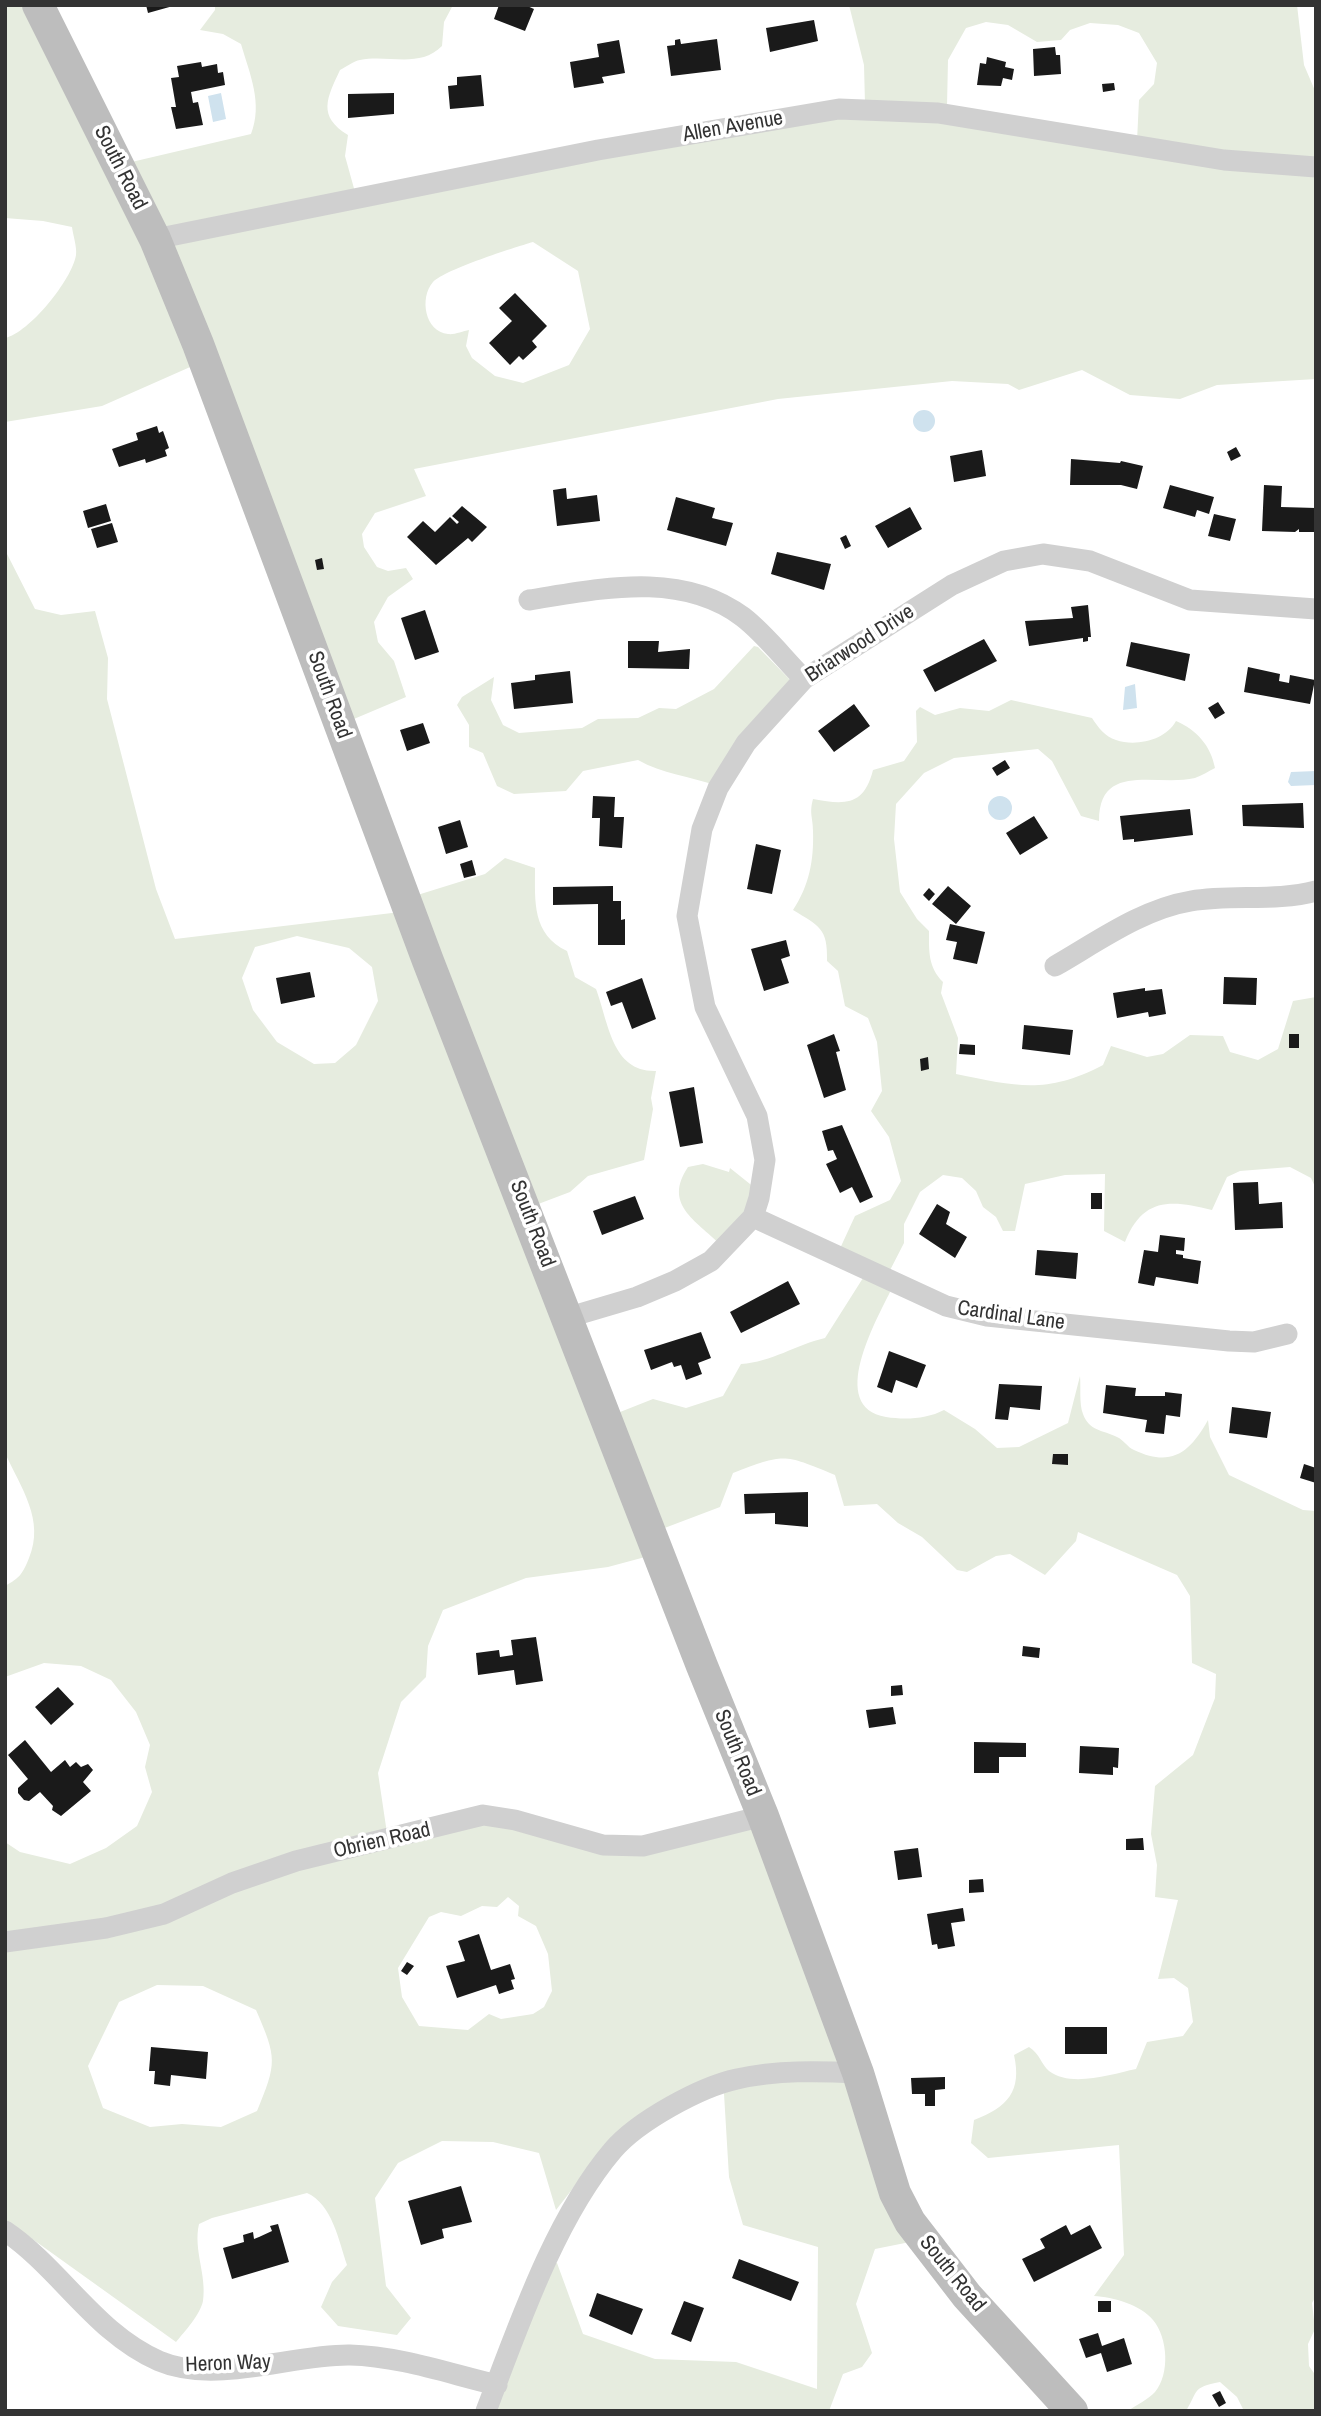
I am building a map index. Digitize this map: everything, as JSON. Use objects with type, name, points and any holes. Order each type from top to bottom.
[{"type":"street","name":"South Road","points":[[38,5],[155,239],[198,344],[424,948],[533,1224],[566,1318],[763,1816],[858,2073],[895,2193],[910,2222],[967,2296],[1072,2411]]},
{"type":"street","name":"Allen Avenue","points":[[155,239],[598,150],[839,109],[937,113],[1224,160],[1316,167]]},
{"type":"street","name":"Briarwood Drive","points":[[753,1217],[765,1160],[757,1116],[705,1007],[687,916],[702,829],[718,788],[746,743],[804,679],[952,585],[1004,561],[1044,554],[1090,561],[1190,600],[1316,609]]},
{"type":"street","points":[[529,600],[649,586],[685,589],[714,598],[744,618],[804,679]]},
{"type":"street","points":[[1055,966],[1142,917],[1179,904],[1192,901],[1294,897],[1316,891]]},
{"type":"street","points":[[566,1318],[636,1297],[676,1281],[711,1261],[753,1217]]},
{"type":"street","name":"Cardinal Lane","points":[[753,1217],[903,1288],[946,1306],[987,1316],[1230,1342],[1254,1342],[1287,1334]]},
{"type":"street","name":"Obrien Road","points":[[5,1942],[106,1928],[164,1914],[232,1883],[296,1861],[483,1815],[515,1820],[603,1845],[643,1846],[763,1816]]},
{"type":"street","points":[[486,2411],[522,2314],[561,2234],[587,2185],[615,2147],[654,2118],[693,2096],[736,2079],[807,2071],[858,2073]]},
{"type":"street","name":"Heron Way","points":[[5,2231],[33,2253],[100,2322],[159,2361],[193,2368],[225,2368],[353,2355],[496,2385]]},
{"type":"shaded area","points":[[5,5],[41,5],[123,164],[251,134],[256,111],[255,100],[241,44],[223,34],[200,30],[215,10],[215,5],[453,5],[444,22],[442,46],[433,53],[413,59],[360,60],[340,70],[331,89],[328,113],[338,128],[348,135],[345,156],[355,192],[865,104],[864,65],[849,5],[1297,5],[1304,65],[1316,93],[1316,379],[1217,385],[1180,399],[1130,395],[1082,370],[1019,390],[1008,384],[952,381],[778,399],[414,469],[426,496],[375,513],[362,534],[364,547],[377,567],[388,571],[406,568],[413,579],[388,597],[374,622],[378,642],[394,661],[406,697],[342,724],[206,360],[102,406],[5,422],[5,338],[26,326],[48,304],[67,278],[76,252],[72,227],[5,218]],"holes":[[[986,22],[1008,25],[1037,42],[1061,40],[1070,30],[1090,23],[1118,25],[1139,33],[1157,63],[1154,84],[1139,100],[1137,141],[947,106],[948,60],[966,28]],[[533,242],[578,271],[590,329],[569,365],[523,383],[495,376],[472,358],[466,346],[469,330],[450,334],[440,332],[434,327],[429,321],[426,297],[433,282],[451,271]]]},
{"type":"shaded area","points":[[5,550],[35,609],[61,615],[95,611],[108,658],[107,699],[156,889],[175,939],[392,913],[407,909],[411,897],[485,874],[505,858],[535,868],[536,905],[541,926],[547,936],[567,951],[575,977],[596,989],[609,1031],[621,1055],[630,1064],[656,1071],[651,1098],[653,1109],[644,1160],[588,1176],[570,1192],[533,1206],[610,1416],[653,1399],[686,1408],[723,1396],[741,1364],[763,1360],[825,1338],[863,1278],[837,1255],[855,1216],[890,1200],[901,1181],[889,1137],[871,1111],[882,1091],[877,1042],[868,1018],[845,1006],[838,971],[827,961],[824,935],[815,924],[793,910],[807,882],[811,863],[813,799],[835,802],[852,800],[864,791],[873,770],[904,761],[917,742],[916,711],[920,707],[935,715],[960,708],[989,711],[1011,700],[1092,718],[1112,739],[1132,743],[1158,737],[1176,721],[1190,729],[1206,746],[1215,768],[1195,778],[1119,783],[1109,790],[1102,802],[1099,821],[1081,816],[1052,761],[1038,749],[954,758],[924,773],[896,804],[894,839],[900,892],[917,919],[929,931],[932,965],[943,982],[941,993],[958,1038],[956,1074],[1014,1084],[1047,1084],[1064,1081],[1103,1065],[1111,1046],[1147,1057],[1163,1054],[1190,1035],[1223,1036],[1230,1052],[1258,1060],[1278,1049],[1293,1001],[1316,997],[1316,1189],[1311,1178],[1290,1167],[1240,1171],[1227,1177],[1212,1210],[1184,1204],[1160,1205],[1140,1217],[1125,1242],[1104,1231],[1105,1174],[1065,1175],[1025,1184],[1015,1231],[1003,1231],[996,1217],[983,1207],[976,1191],[962,1178],[943,1175],[920,1192],[904,1224],[904,1243],[885,1280],[890,1292],[867,1342],[858,1381],[860,1397],[869,1410],[886,1417],[908,1418],[923,1417],[944,1410],[975,1429],[997,1448],[1019,1447],[1068,1423],[1080,1376],[1082,1410],[1093,1427],[1119,1438],[1134,1450],[1147,1455],[1169,1457],[1187,1448],[1208,1420],[1210,1437],[1229,1475],[1303,1510],[1316,1511],[1316,2296],[1312,2303],[1315,2329],[1308,2344],[1309,2366],[1316,2376],[1316,2411],[1244,2411],[1237,2397],[1220,2382],[1200,2388],[1186,2411],[1128,2411],[1155,2392],[1163,2376],[1165,2356],[1162,2336],[1148,2315],[1126,2303],[1094,2296],[1124,2255],[1119,2145],[988,2158],[971,2143],[974,2120],[1004,2103],[1014,2088],[1014,2055],[1029,2047],[1049,2071],[1058,2076],[1080,2079],[1104,2076],[1136,2069],[1147,2042],[1183,2036],[1193,2022],[1188,1988],[1174,1978],[1158,1979],[1178,1900],[1155,1897],[1157,1865],[1151,1834],[1155,1786],[1193,1755],[1215,1698],[1216,1674],[1192,1663],[1190,1596],[1177,1575],[1078,1532],[1076,1541],[1045,1575],[1010,1554],[996,1556],[967,1572],[957,1570],[922,1537],[898,1523],[877,1504],[844,1506],[835,1475],[794,1460],[775,1459],[733,1473],[720,1507],[654,1532],[660,1553],[608,1567],[526,1578],[443,1610],[428,1646],[426,1677],[401,1702],[378,1773],[388,1840],[441,1827],[504,1823],[602,1852],[761,1813],[925,2239],[875,2249],[856,2304],[872,2353],[862,2367],[843,2374],[829,2411],[484,2411],[546,2260],[557,2263],[583,2334],[655,2359],[736,2362],[817,2389],[818,2247],[743,2225],[729,2177],[723,2077],[605,2147],[556,2210],[539,2153],[493,2142],[442,2141],[398,2163],[375,2198],[386,2286],[411,2318],[397,2335],[338,2326],[321,2307],[332,2282],[347,2265],[329,2214],[316,2198],[307,2193],[212,2218],[199,2224],[203,2301],[196,2317],[176,2342],[17,2228],[5,2231],[5,1842],[20,1852],[70,1864],[106,1848],[137,1826],[152,1792],[145,1767],[150,1745],[136,1712],[111,1680],[81,1666],[44,1663],[5,1677],[5,1586],[18,1578],[25,1568],[33,1544],[34,1530],[29,1504],[5,1453]],"holes":[[[297,936],[349,948],[372,967],[378,1001],[356,1045],[335,1063],[314,1064],[277,1042],[253,1010],[242,978],[255,947]],[[508,1897],[519,1906],[518,1916],[536,1926],[548,1954],[552,1991],[544,2007],[533,2014],[501,2019],[489,2014],[468,2030],[419,2026],[402,1997],[398,1968],[429,1917],[441,1912],[461,1916],[482,1906],[497,1907]],[[157,1985],[203,1986],[256,2010],[268,2039],[272,2060],[268,2082],[257,2111],[221,2127],[182,2124],[150,2127],[103,2108],[88,2066],[119,2002]]]},
{"type":"shaded area","points":[[754,646],[796,686],[717,786],[657,769],[638,760],[583,771],[566,791],[514,794],[497,786],[483,753],[469,747],[469,725],[457,705],[462,697],[494,677],[491,700],[503,725],[519,733],[582,728],[598,719],[638,718],[659,708],[676,709],[714,689]]},
{"type":"shaded area","points":[[703,1164],[729,1172],[730,1168],[760,1192],[721,1245],[693,1219],[681,1201],[681,1180],[688,1167]]},
{"type":"water","points":[[221,93],[226,119],[213,122],[208,96]]},
{"type":"water","points":[[924,410],[934,417],[935,421],[928,431],[924,432],[914,425],[913,421],[920,411]]},
{"type":"water","points":[[1135,684],[1137,708],[1123,710],[1125,687]]},
{"type":"water","points":[[1316,771],[1316,785],[1291,786],[1288,782],[1291,772]]},
{"type":"water","points":[[1000,796],[1009,799],[1012,808],[1009,817],[1000,820],[991,817],[988,808],[991,799]]},
{"type":"building","points":[[146,5],[173,5],[173,6],[148,13]]},
{"type":"building","points":[[499,5],[525,5],[534,9],[525,31],[494,19]]},
{"type":"building","points":[[814,20],[818,41],[770,52],[766,28]]},
{"type":"building","points":[[680,39],[681,44],[717,39],[721,70],[671,76],[667,46],[675,45],[675,40]]},
{"type":"building","points":[[619,40],[625,73],[602,77],[604,83],[574,88],[570,62],[599,57],[597,44]]},
{"type":"building","points":[[1055,47],[1056,55],[1060,55],[1061,74],[1034,76],[1033,49]]},
{"type":"building","points":[[987,57],[1006,62],[1005,67],[1014,69],[1012,80],[1003,78],[1001,86],[977,85],[980,63],[986,64]]},
{"type":"building","points":[[201,62],[202,67],[217,64],[218,73],[223,72],[225,85],[191,92],[193,103],[198,102],[203,125],[176,129],[171,107],[176,107],[171,78],[179,77],[177,66]]},
{"type":"building","points":[[481,75],[484,106],[450,109],[448,86],[457,85],[457,77]]},
{"type":"building","points":[[1114,83],[1115,90],[1103,92],[1102,84]]},
{"type":"building","points":[[394,93],[394,114],[348,118],[348,94]]},
{"type":"building","points":[[515,293],[547,326],[532,341],[537,347],[523,360],[519,356],[510,365],[489,343],[512,321],[499,308]]},
{"type":"building","points":[[157,426],[159,433],[163,431],[169,448],[165,450],[167,456],[146,463],[145,459],[119,467],[112,449],[138,440],[136,433]]},
{"type":"building","points":[[1236,447],[1241,456],[1231,461],[1227,452]]},
{"type":"building","points":[[982,450],[986,476],[954,482],[950,456]]},
{"type":"building","points":[[1071,459],[1121,461],[1143,466],[1137,489],[1121,485],[1070,485]]},
{"type":"building","points":[[1170,485],[1214,497],[1209,514],[1197,510],[1195,517],[1163,508]]},
{"type":"building","points":[[1264,485],[1282,486],[1281,507],[1316,508],[1316,532],[1299,532],[1299,529],[1295,532],[1262,531]]},
{"type":"building","points":[[566,488],[567,499],[597,495],[600,521],[557,526],[553,490]]},
{"type":"building","points":[[676,497],[715,508],[712,518],[733,523],[726,546],[667,530]]},
{"type":"building","points":[[106,504],[111,521],[88,528],[83,511]]},
{"type":"building","points":[[462,506],[487,527],[472,542],[468,538],[436,565],[407,537],[423,521],[435,532],[450,517],[457,524],[459,522],[452,516]]},
{"type":"building","points":[[910,507],[922,529],[888,548],[875,526]]},
{"type":"building","points":[[1214,514],[1236,519],[1230,541],[1208,536]]},
{"type":"building","points":[[112,523],[118,542],[97,548],[91,529]]},
{"type":"building","points":[[846,535],[851,546],[845,549],[840,538]]},
{"type":"building","points":[[777,552],[831,564],[824,590],[771,574]]},
{"type":"building","points":[[322,558],[324,569],[317,570],[315,560]]},
{"type":"building","points":[[1088,605],[1091,637],[1088,637],[1088,641],[1083,642],[1083,638],[1029,646],[1025,621],[1073,618],[1071,607]]},
{"type":"building","points":[[425,610],[439,652],[415,660],[401,618]]},
{"type":"building","points":[[984,639],[997,661],[935,692],[923,670]]},
{"type":"building","points":[[628,641],[659,641],[658,652],[690,649],[689,669],[628,668]]},
{"type":"building","points":[[1131,642],[1190,654],[1185,681],[1126,666]]},
{"type":"building","points":[[1248,667],[1280,674],[1279,681],[1289,683],[1290,675],[1315,680],[1310,704],[1244,692]]},
{"type":"building","points":[[570,671],[573,703],[514,709],[511,683],[535,680],[535,675]]},
{"type":"building","points":[[1218,702],[1225,713],[1215,719],[1208,708]]},
{"type":"building","points":[[854,704],[870,726],[834,752],[818,731]]},
{"type":"building","points":[[423,723],[430,743],[407,751],[400,730]]},
{"type":"building","points":[[1005,760],[1010,768],[997,776],[992,768]]},
{"type":"building","points":[[593,796],[615,797],[614,817],[624,817],[622,848],[599,846],[600,818],[592,818]]},
{"type":"building","points":[[1303,803],[1304,828],[1243,826],[1242,805]]},
{"type":"building","points":[[1190,809],[1193,835],[1134,842],[1134,839],[1123,840],[1120,816]]},
{"type":"building","points":[[1034,816],[1048,838],[1020,855],[1006,833]]},
{"type":"building","points":[[460,820],[468,847],[446,854],[438,827]]},
{"type":"building","points":[[756,844],[781,850],[772,894],[747,889]]},
{"type":"building","points":[[472,860],[476,875],[464,878],[460,864]]},
{"type":"building","points":[[613,886],[613,901],[621,901],[621,920],[625,919],[625,945],[598,945],[598,904],[553,905],[553,887]]},
{"type":"building","points":[[948,886],[971,906],[956,924],[932,904]]},
{"type":"building","points":[[929,888],[935,894],[929,901],[923,895]]},
{"type":"building","points":[[950,924],[985,932],[977,964],[953,959],[957,942],[946,940]]},
{"type":"building","points":[[786,940],[790,956],[781,959],[789,983],[764,991],[751,949]]},
{"type":"building","points":[[310,972],[315,997],[281,1004],[276,978]]},
{"type":"building","points":[[1224,977],[1257,978],[1256,1005],[1223,1004]]},
{"type":"building","points":[[642,978],[656,1019],[632,1029],[622,1002],[611,1006],[606,992]]},
{"type":"building","points":[[1145,988],[1145,991],[1162,989],[1166,1014],[1149,1017],[1148,1012],[1117,1018],[1113,993]]},
{"type":"building","points":[[1024,1025],[1073,1030],[1070,1055],[1022,1049]]},
{"type":"building","points":[[834,1034],[840,1051],[836,1052],[846,1090],[824,1098],[807,1045]]},
{"type":"building","points":[[1289,1034],[1299,1034],[1299,1048],[1289,1048]]},
{"type":"building","points":[[960,1044],[975,1045],[975,1055],[959,1054]]},
{"type":"building","points":[[928,1057],[929,1069],[921,1071],[920,1059]]},
{"type":"building","points":[[694,1087],[703,1143],[680,1147],[669,1092]]},
{"type":"building","points":[[842,1125],[873,1197],[860,1203],[852,1187],[840,1193],[826,1164],[837,1159],[833,1150],[828,1151],[822,1131]]},
{"type":"building","points":[[1258,1182],[1259,1204],[1282,1202],[1283,1228],[1235,1230],[1233,1183]]},
{"type":"building","points":[[1091,1193],[1102,1193],[1102,1209],[1091,1209]]},
{"type":"building","points":[[635,1196],[644,1219],[602,1235],[593,1211]]},
{"type":"building","points":[[937,1204],[950,1212],[946,1224],[967,1237],[955,1258],[919,1234]]},
{"type":"building","points":[[1160,1235],[1185,1238],[1184,1251],[1176,1250],[1176,1254],[1201,1261],[1198,1284],[1156,1277],[1154,1286],[1138,1283],[1144,1250],[1158,1252]]},
{"type":"building","points":[[1037,1250],[1078,1253],[1076,1279],[1035,1275]]},
{"type":"building","points":[[788,1281],[800,1304],[741,1333],[730,1312]]},
{"type":"building","points":[[701,1332],[711,1358],[698,1363],[702,1374],[686,1380],[681,1365],[674,1367],[672,1362],[651,1370],[644,1350]]},
{"type":"building","points":[[889,1351],[926,1365],[917,1388],[896,1380],[892,1393],[877,1387]]},
{"type":"building","points":[[999,1384],[1042,1386],[1040,1410],[1010,1407],[1008,1420],[995,1419]]},
{"type":"building","points":[[1106,1385],[1136,1388],[1135,1396],[1165,1396],[1165,1392],[1182,1394],[1180,1417],[1166,1415],[1164,1434],[1145,1432],[1147,1420],[1103,1413]]},
{"type":"building","points":[[1232,1407],[1271,1412],[1267,1438],[1229,1433]]},
{"type":"building","points":[[1053,1454],[1068,1454],[1068,1465],[1052,1464]]},
{"type":"building","points":[[1304,1464],[1316,1468],[1316,1483],[1300,1478]]},
{"type":"building","points":[[808,1492],[808,1527],[775,1524],[775,1513],[745,1514],[744,1494]]},
{"type":"building","points":[[536,1637],[543,1681],[516,1685],[514,1670],[478,1675],[476,1653],[499,1650],[500,1657],[513,1655],[511,1640]]},
{"type":"building","points":[[1023,1646],[1040,1648],[1039,1658],[1022,1656]]},
{"type":"building","points":[[902,1685],[903,1695],[891,1696],[891,1686]]},
{"type":"building","points":[[58,1687],[74,1704],[51,1725],[35,1707]]},
{"type":"building","points":[[893,1707],[896,1724],[869,1728],[866,1710]]},
{"type":"building","points":[[25,1740],[51,1772],[65,1760],[70,1767],[76,1762],[81,1767],[88,1764],[93,1770],[83,1782],[91,1791],[61,1816],[52,1810],[53,1806],[40,1792],[29,1801],[24,1800],[18,1793],[18,1788],[28,1779],[8,1755]]},
{"type":"building","points":[[974,1742],[1026,1743],[1026,1757],[999,1757],[999,1773],[974,1773]]},
{"type":"building","points":[[1080,1746],[1119,1748],[1118,1768],[1113,1767],[1113,1775],[1079,1773]]},
{"type":"building","points":[[1143,1838],[1144,1850],[1126,1850],[1126,1839]]},
{"type":"building","points":[[918,1848],[922,1877],[898,1880],[894,1851]]},
{"type":"building","points":[[983,1879],[984,1892],[969,1893],[969,1880]]},
{"type":"building","points":[[963,1908],[965,1921],[951,1923],[955,1946],[938,1949],[937,1944],[932,1945],[927,1914]]},
{"type":"building","points":[[479,1934],[491,1970],[510,1964],[515,1979],[511,1980],[514,1989],[499,1994],[496,1985],[457,1998],[446,1966],[465,1961],[458,1941]]},
{"type":"building","points":[[407,1962],[414,1966],[407,1975],[401,1971]]},
{"type":"building","points":[[1065,2027],[1107,2027],[1107,2054],[1065,2054]]},
{"type":"building","points":[[151,2047],[208,2052],[206,2079],[171,2075],[170,2086],[154,2084],[155,2071],[149,2071]]},
{"type":"building","points":[[945,2077],[945,2089],[935,2090],[935,2106],[925,2106],[925,2094],[912,2094],[911,2078]]},
{"type":"building","points":[[461,2186],[472,2222],[442,2229],[444,2238],[421,2245],[408,2201]]},
{"type":"building","points":[[278,2224],[289,2262],[232,2279],[223,2248],[244,2242],[243,2235],[253,2232],[254,2239],[259,2237],[272,2231],[270,2226]]},
{"type":"building","points":[[1066,2225],[1071,2235],[1090,2225],[1102,2248],[1034,2282],[1022,2259],[1045,2248],[1040,2239]]},
{"type":"building","points":[[739,2259],[799,2282],[791,2301],[732,2278]]},
{"type":"building","points":[[597,2293],[643,2309],[632,2335],[589,2316]]},
{"type":"building","points":[[684,2301],[704,2308],[691,2342],[671,2334]]},
{"type":"building","points":[[1098,2301],[1111,2301],[1111,2312],[1098,2312]]},
{"type":"building","points":[[1098,2333],[1102,2346],[1124,2338],[1132,2364],[1107,2372],[1101,2353],[1086,2358],[1079,2339]]},
{"type":"building","points":[[1220,2391],[1226,2403],[1219,2407],[1212,2395]]}]
